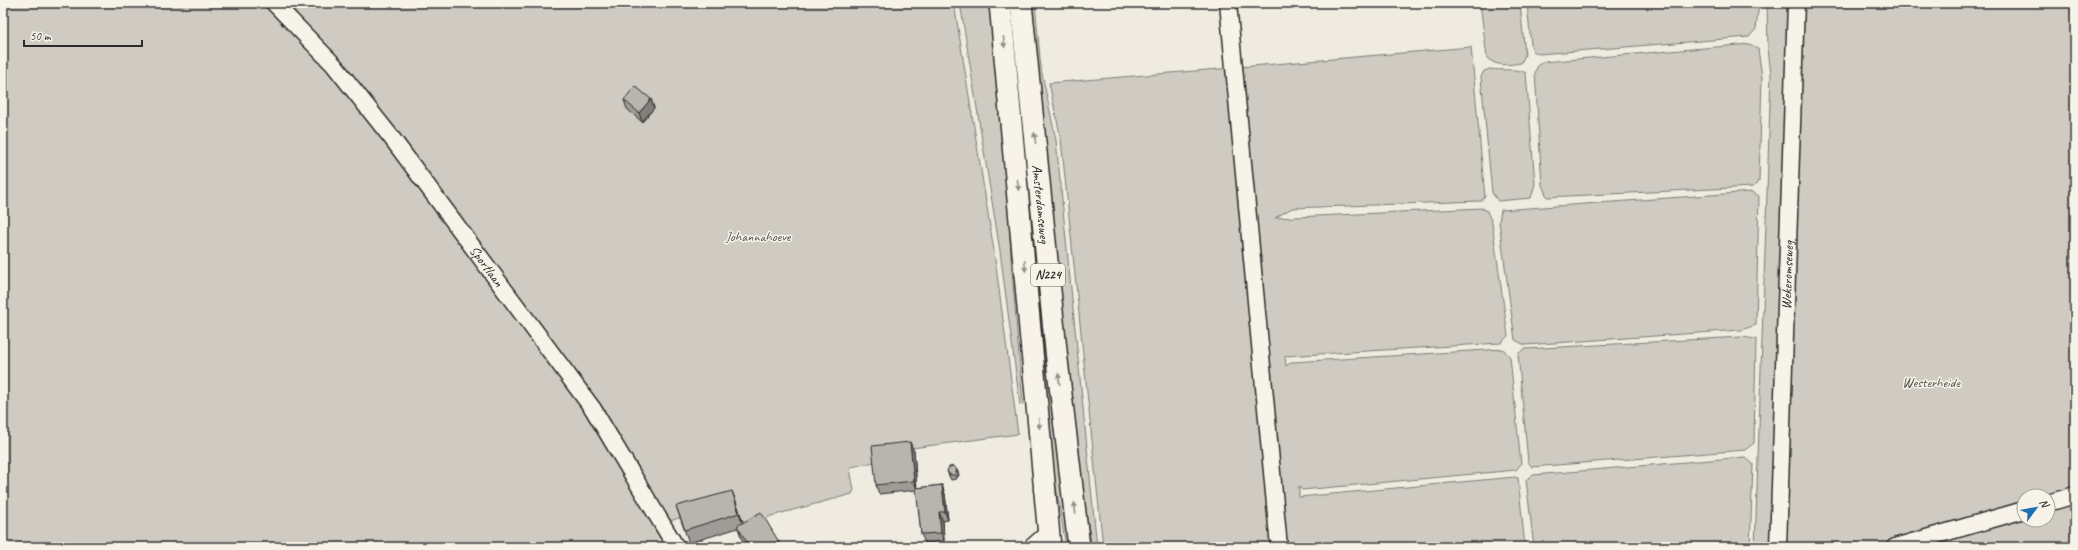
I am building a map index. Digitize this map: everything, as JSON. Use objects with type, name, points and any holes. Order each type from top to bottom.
[{"type":"main road","name":"Amsterdamseweg","points":[[1000,3],[1050,540]]},
{"type":"main road","name":"Amsterdamseweg","points":[[1021,3],[1057,360],[1079,547]]},
{"type":"street","name":"Sportlaan","points":[[274,3],[334,65],[377,119],[588,403],[614,442],[676,547]]},
{"type":"street","points":[[1228,3],[1235,62],[1279,547]]},
{"type":"street","name":"Wekeromseweg","points":[[1778,547],[1796,3]]},
{"type":"street","points":[[2056,501],[2075,495]]},
{"type":"street","points":[[1895,547],[2016,512]]},
{"type":"street","points":[[1032,547],[1050,540]]},
{"type":"green space","points":[[3,3],[268,3],[330,68],[590,412],[671,547],[3,547]]},
{"type":"green space","name":"Johannahoeve","points":[[280,3],[954,3],[994,251],[1018,434],[874,453],[875,462],[851,467],[850,469],[854,490],[852,494],[771,516],[745,528],[736,501],[666,522],[626,453]]},
{"type":"green space","points":[[960,3],[992,3],[1007,168],[1011,259],[1023,404],[1020,405],[1000,251]]},
{"type":"green space","points":[[1009,3],[1012,3],[1070,547],[1066,547],[1052,463]]},
{"type":"green space","points":[[1030,3],[1035,3],[1041,69],[1056,140],[1097,547],[1092,547],[1083,497],[1068,376]]},
{"type":"green space","points":[[1480,3],[1520,3],[1525,55],[1521,63],[1507,65],[1499,64],[1487,58]]},
{"type":"green space","points":[[1527,3],[1759,3],[1756,29],[1749,37],[1539,54],[1533,51],[1531,45]]},
{"type":"green space","points":[[1767,3],[1793,3],[1774,547],[1755,547],[1771,74],[1768,49]]},
{"type":"green space","name":"Westerheide","points":[[1800,3],[2075,3],[2075,490],[2056,494],[2056,488],[2016,488],[2016,507],[1878,547],[1859,547],[1856,542],[1839,547],[1782,547]]},
{"type":"green space","points":[[1750,44],[1758,49],[1762,77],[1759,182],[1753,187],[1547,197],[1542,185],[1535,72],[1538,65],[1543,62]]},
{"type":"green space","points":[[1471,47],[1485,197],[1480,201],[1292,208],[1275,218],[1482,208],[1487,211],[1492,223],[1508,336],[1501,343],[1285,356],[1286,366],[1292,362],[1503,349],[1510,357],[1521,464],[1516,470],[1302,490],[1299,486],[1299,497],[1515,477],[1518,478],[1525,547],[1283,547],[1240,67]]},
{"type":"green space","points":[[1231,68],[1272,547],[1103,547],[1061,139],[1049,83]]},
{"type":"green space","points":[[1490,69],[1523,71],[1526,73],[1535,184],[1531,198],[1498,201],[1492,193],[1481,77],[1484,71]]},
{"type":"green space","points":[[1752,192],[1759,196],[1756,325],[1741,330],[1525,345],[1515,340],[1499,222],[1501,210]]},
{"type":"green space","points":[[1741,337],[1756,339],[1754,443],[1745,450],[1532,467],[1528,462],[1518,354],[1524,349]]},
{"type":"green space","points":[[1745,457],[1753,464],[1750,547],[1534,547],[1526,480],[1533,475]]},
{"type":"green space","points":[[2075,499],[2075,547],[1912,547],[2016,516],[2016,528],[2056,528],[2056,505]]},
{"type":"building","points":[[635,86],[651,99],[639,113],[624,100]]},
{"type":"building","points":[[910,442],[914,481],[876,485],[872,446]]},
{"type":"building","points":[[954,466],[957,470],[955,475],[950,475],[947,471],[949,467]]},
{"type":"building","points":[[942,485],[945,512],[939,512],[941,533],[921,534],[916,488]]},
{"type":"building","points":[[732,491],[739,513],[685,530],[676,506]]},
{"type":"building","points":[[761,512],[782,547],[750,547],[737,526]]}]
